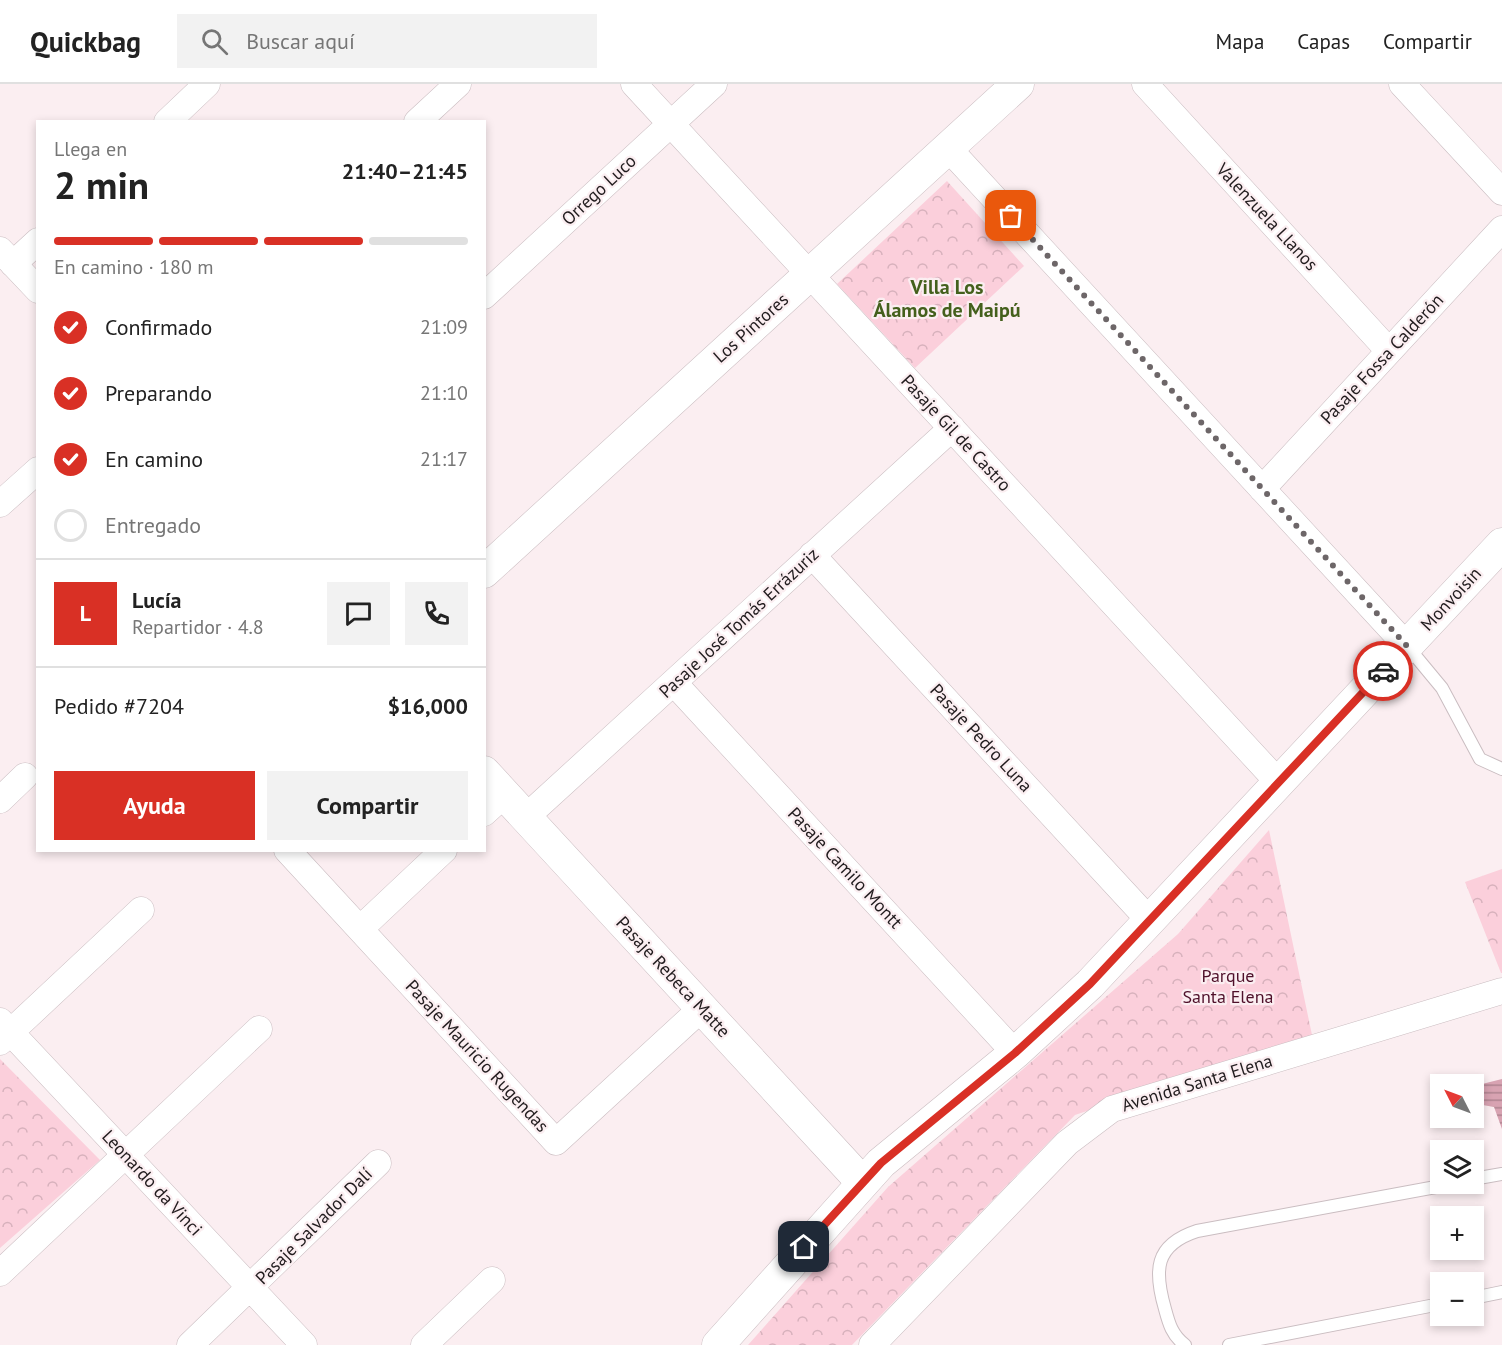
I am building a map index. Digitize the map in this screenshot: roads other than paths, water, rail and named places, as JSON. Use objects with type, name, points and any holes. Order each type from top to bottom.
[{"type":"street","points":[[169,120],[207,84]]},
{"type":"street","points":[[419,120],[458,84]]},
{"type":"street","name":"Pasaje Gil de Castro","points":[[634,84],[1279,783]]},
{"type":"street","name":"Orrego Luco","points":[[486,294],[714,84]]},
{"type":"street","name":"Los Pintores","points":[[486,570],[1018,84]]},
{"type":"street","name":"Valenzuela Llanos","points":[[1144,84],[1389,351]]},
{"type":"street","points":[[1402,84],[1502,192]]},
{"type":"street","points":[[948,148],[1407,646]]},
{"type":"street","name":"Pasaje Fossa Calderón","points":[[1262,489],[1502,229]]},
{"type":"street","points":[[36,242],[7,257],[36,288]]},
{"type":"street","name":"Pasaje José Tomás Errázuriz","points":[[526,817],[952,428]]},
{"type":"street","points":[[0,504],[36,472]]},
{"type":"street","name":"Monvoisin","points":[[718,1345],[862,1182],[907,1140],[1015,1053],[1090,984],[1502,544]]},
{"type":"street","name":"Pasaje Pedro Luna","points":[[812,555],[1150,921]]},
{"type":"street","name":"Pasaje Camilo Montt","points":[[674,683],[1015,1053]]},
{"type":"street","points":[[0,800],[25,776]]},
{"type":"street","name":"Pasaje Rebeca Matte","points":[[491,793],[526,817],[862,1182]]},
{"type":"street","name":"Pasaje Mauricio Rugendas","points":[[289,852],[556,1142],[702,1008]]},
{"type":"street","points":[[360,929],[442,852]]},
{"type":"street","points":[[4,1032],[141,910]]},
{"type":"street","name":"Avenida Santa Elena","points":[[872,1345],[1067,1143],[1112,1109],[1502,992]]},
{"type":"street","points":[[0,1273],[260,1029]]},
{"type":"street","name":"Leonardo da Vinci","points":[[4,1032],[126,1155],[304,1345]]},
{"type":"street","name":"Pasaje Salvador Dalí","points":[[190,1345],[378,1163]]},
{"type":"street","points":[[424,1345],[492,1280]]},
{"type":"lane","points":[[1407,646],[1442,688],[1480,759],[1502,768]]},
{"type":"lane","points":[[1484,1177],[1502,1174]]},
{"type":"lane","points":[[1185,1345],[1171,1331],[1157,1281],[1162,1257],[1178,1239],[1197,1231],[1430,1188]]},
{"type":"lane","points":[[1484,1296],[1502,1292]]},
{"type":"lane","points":[[1229,1345],[1430,1306]]},
{"type":"district","name":"Villa Los Álamos de Maipú","points":[[947,298]]},
{"type":"park label","name":"Parque Santa Elena","points":[[1228,986]]}]
